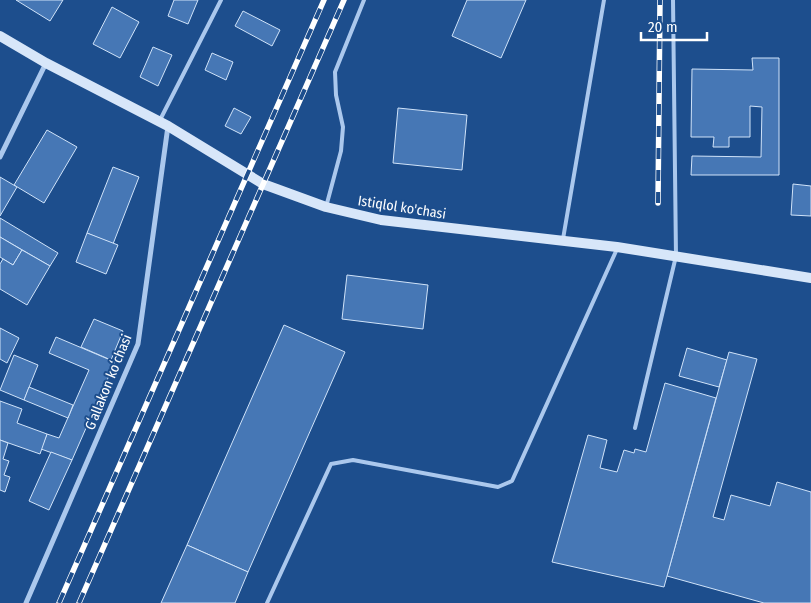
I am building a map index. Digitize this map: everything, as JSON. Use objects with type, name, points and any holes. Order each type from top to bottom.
[{"type":"main road","name":"Istiqlol ko'chasi","points":[[0,36],[46,63],[164,124],[263,184],[326,207],[381,220],[617,247],[811,278]]},
{"type":"street","points":[[0,157],[46,63]]},
{"type":"street","name":"Gʻallakon koʻchasi","points":[[26,603],[138,344],[164,124]]},
{"type":"lane","points":[[164,124],[221,0]]},
{"type":"lane","points":[[326,207],[341,150],[343,127],[336,95],[336,72],[364,0]]},
{"type":"lane","points":[[563,242],[604,0]]},
{"type":"lane","points":[[635,428],[676,256],[673,0]]},
{"type":"lane","points":[[267,603],[331,464],[353,460],[498,487],[512,481],[617,247]]},
{"type":"building","points":[[16,0],[63,0],[50,21]]},
{"type":"building","points":[[174,0],[198,0],[188,24],[168,16]]},
{"type":"building","points":[[467,0],[526,0],[501,58],[452,36]]},
{"type":"building","points":[[112,7],[139,22],[120,58],[93,44]]},
{"type":"building","points":[[243,11],[280,30],[272,46],[235,26]]},
{"type":"building","points":[[153,47],[172,55],[158,86],[140,77]]},
{"type":"building","points":[[212,53],[233,62],[226,80],[205,70]]},
{"type":"building","points":[[752,58],[779,58],[779,175],[691,175],[692,156],[761,157],[762,107],[750,106],[750,137],[729,137],[729,147],[713,147],[714,137],[691,137],[692,69],[753,70]]},
{"type":"building","points":[[234,108],[251,117],[241,134],[225,126]]},
{"type":"building","points":[[398,108],[467,115],[462,170],[393,163]]},
{"type":"building","points":[[47,130],[77,147],[44,203],[14,185]]},
{"type":"building","points":[[113,167],[139,177],[113,244],[87,233]]},
{"type":"building","points":[[0,177],[17,187],[0,216]]},
{"type":"building","points":[[793,184],[811,186],[811,216],[791,215]]},
{"type":"building","points":[[0,218],[58,253],[50,266],[0,237]]},
{"type":"building","points":[[87,233],[118,245],[106,274],[76,262]]},
{"type":"building","points":[[0,237],[22,250],[13,265],[0,257]]},
{"type":"building","points":[[22,250],[50,266],[27,305],[0,289],[0,264],[3,259],[13,265]]},
{"type":"building","points":[[347,275],[428,285],[423,329],[342,319]]},
{"type":"building","points":[[94,319],[123,331],[111,360],[81,347]]},
{"type":"building","points":[[284,325],[345,352],[248,572],[187,545]]},
{"type":"building","points":[[0,328],[19,338],[7,363],[0,359]]},
{"type":"building","points":[[56,337],[115,362],[72,460],[41,449],[47,434],[59,438],[89,370],[49,353]]},
{"type":"building","points":[[687,348],[727,360],[719,387],[679,376]]},
{"type":"building","points":[[729,352],[757,359],[713,517],[724,520],[731,495],[770,506],[777,482],[811,492],[811,603],[764,603],[667,576]]},
{"type":"building","points":[[14,355],[38,365],[24,400],[0,390]]},
{"type":"building","points":[[665,383],[716,398],[664,587],[552,562],[588,435],[607,440],[600,468],[617,472],[624,450],[634,453],[635,449],[646,452]]},
{"type":"building","points":[[29,387],[73,405],[68,418],[24,400]]},
{"type":"building","points":[[0,401],[22,409],[17,423],[47,434],[40,454],[0,440]]},
{"type":"building","points":[[0,440],[8,443],[3,459],[9,461],[4,475],[10,477],[5,492],[0,490]]},
{"type":"building","points":[[51,452],[72,460],[49,510],[29,501]]},
{"type":"building","points":[[187,545],[248,572],[235,603],[161,603]]},
{"type":"railway","points":[[59,603],[324,0]]},
{"type":"railway","points":[[79,603],[344,0]]},
{"type":"railway","points":[[658,203],[660,0]]}]
